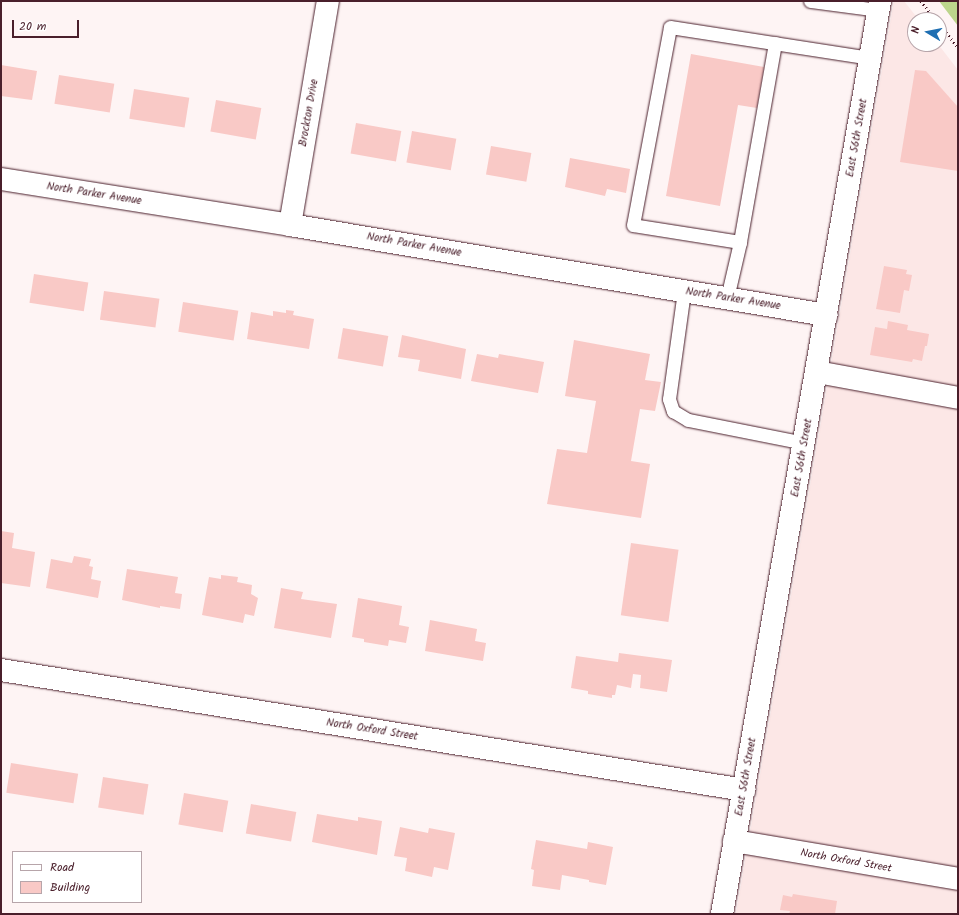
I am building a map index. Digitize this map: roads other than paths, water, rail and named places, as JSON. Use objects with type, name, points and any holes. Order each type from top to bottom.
[{"type":"street","name":"Brockton Drive","points":[[290,224],[328,1]]},
{"type":"street","name":"East 56th Street","points":[[722,914],[817,372],[879,6]]},
{"type":"street","name":"North Parker Avenue","points":[[1,179],[290,224],[826,315]]},
{"type":"street","points":[[817,372],[958,398]]},
{"type":"street","name":"North Oxford Street","points":[[1,670],[744,790]]},
{"type":"street","name":"North Oxford Street","points":[[734,841],[958,879]]},
{"type":"lane","points":[[810,1],[879,6]]},
{"type":"lane","points":[[740,242],[633,225],[670,27],[870,58]]},
{"type":"lane","points":[[727,298],[740,242],[775,43]]},
{"type":"lane","points":[[684,291],[669,399],[673,411],[688,420],[804,443]]}]
